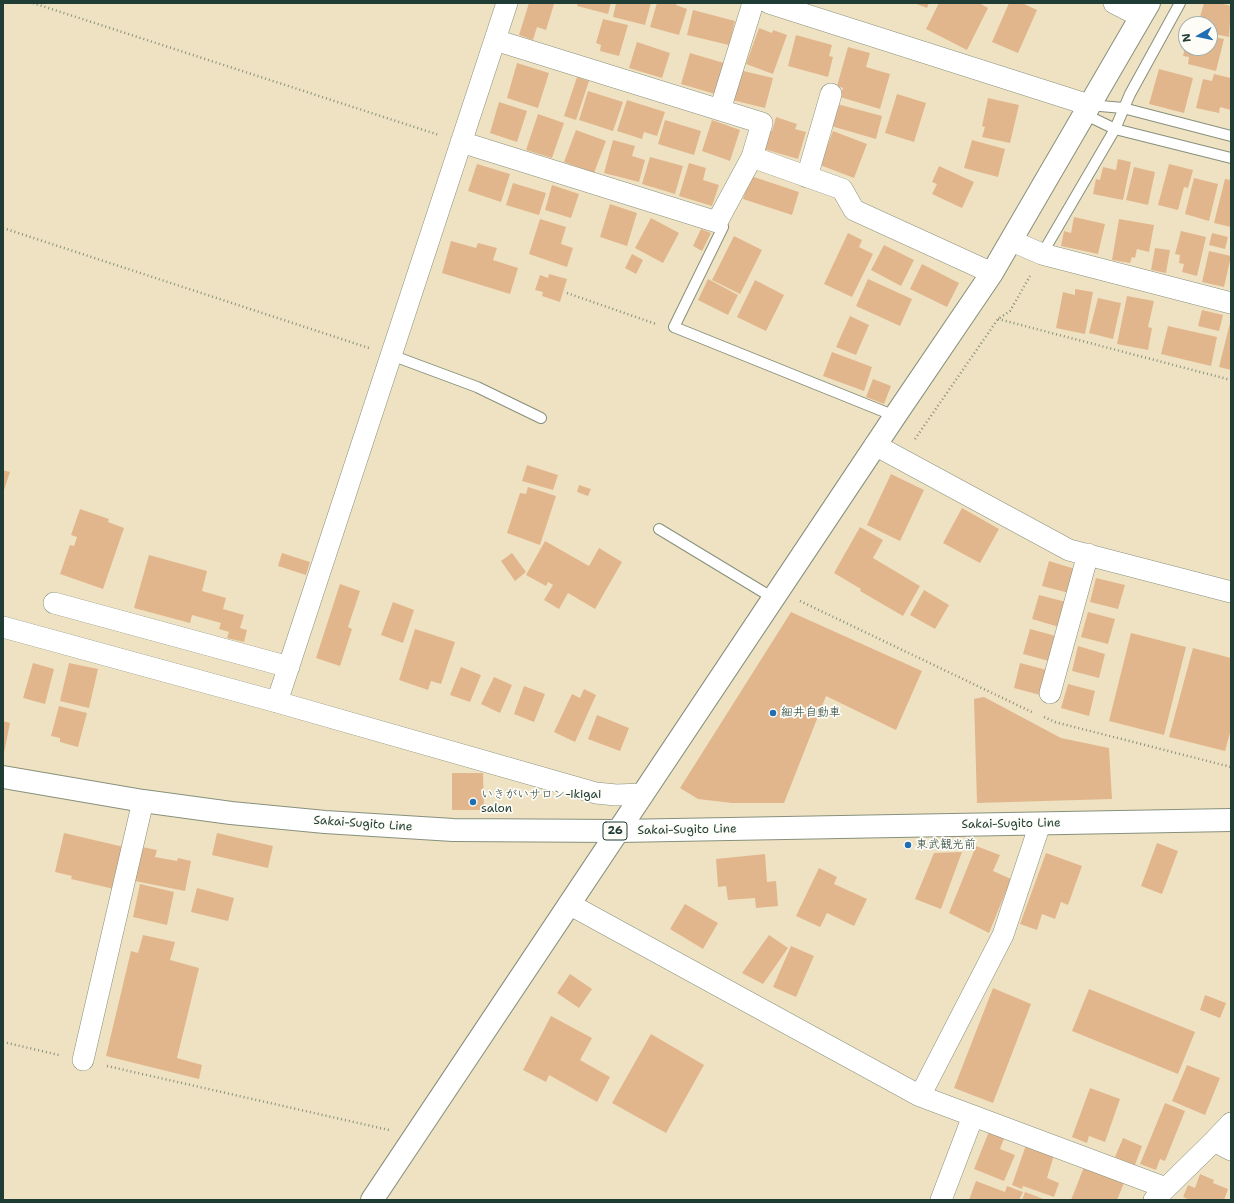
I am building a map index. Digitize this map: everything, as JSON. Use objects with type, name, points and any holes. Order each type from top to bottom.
[{"type":"street","points":[[277,702],[507,3]]},
{"type":"street","points":[[720,110],[753,3]]},
{"type":"street","points":[[769,3],[805,8],[1086,110]]},
{"type":"street","points":[[372,1200],[1012,241],[1086,110],[1145,10],[1114,3]]},
{"type":"street","points":[[461,142],[717,222],[752,157],[762,123],[495,40]]},
{"type":"street","points":[[807,177],[831,94]]},
{"type":"street","points":[[752,157],[842,190],[854,210],[992,273]]},
{"type":"street","points":[[1012,241],[1042,254],[1231,303]]},
{"type":"street","points":[[875,445],[1069,550],[1231,592]]},
{"type":"street","points":[[1050,693],[1088,554]]},
{"type":"street","points":[[54,603],[289,667]]},
{"type":"street","points":[[3,627],[277,702],[596,793],[616,795],[643,794]]},
{"type":"street","name":"Sakai-Sugito Line","points":[[3,777],[143,801],[231,813],[332,823],[453,830],[618,831],[1231,820]]},
{"type":"street","points":[[83,1060],[143,801]]},
{"type":"street","points":[[920,1096],[1003,935],[1040,824]]},
{"type":"street","points":[[569,904],[920,1096],[973,1116],[1160,1194],[1223,1146],[1231,1123]]},
{"type":"street","points":[[941,1200],[973,1116]]},
{"type":"lane","points":[[1042,254],[1115,129],[1123,108],[1180,3]]},
{"type":"lane","points":[[1086,110],[1123,108],[1231,136]]},
{"type":"lane","points":[[1086,110],[1115,129],[1231,158]]},
{"type":"lane","points":[[717,222],[723,227],[674,327],[895,416]]},
{"type":"lane","points":[[391,355],[477,387],[541,418]]},
{"type":"lane","points":[[659,529],[776,594]]},
{"type":"path","points":[[33,3],[461,142]]},
{"type":"path","points":[[3,228],[391,355]]},
{"type":"path","points":[[901,459],[998,319],[1010,311],[1042,254]]},
{"type":"path","points":[[567,293],[660,326],[674,327]]},
{"type":"path","points":[[998,319],[1231,380]]},
{"type":"path","points":[[776,594],[1055,722],[1231,767]]},
{"type":"path","points":[[3,1042],[415,1136]]},
{"type":"building","points":[[529,3],[554,4],[546,30],[537,27],[533,40],[519,35]]},
{"type":"building","points":[[578,3],[611,3],[608,14],[577,6]]},
{"type":"building","points":[[616,3],[651,3],[645,25],[613,17]]},
{"type":"building","points":[[657,3],[677,3],[676,5],[687,9],[679,35],[650,27]]},
{"type":"building","points":[[914,3],[929,3],[927,8]]},
{"type":"building","points":[[939,3],[979,3],[988,8],[967,50],[926,29]]},
{"type":"building","points":[[1009,3],[1022,3],[1037,10],[1018,53],[992,42]]},
{"type":"building","points":[[1204,3],[1220,3],[1231,6],[1229,37],[1218,35],[1218,16],[1200,16]]},
{"type":"building","points":[[693,10],[735,21],[729,45],[687,35]]},
{"type":"building","points":[[603,19],[628,25],[619,56],[600,51],[601,45],[596,43]]},
{"type":"building","points":[[759,28],[772,33],[773,30],[787,35],[773,74],[746,64]]},
{"type":"building","points":[[796,35],[832,45],[829,56],[833,57],[828,77],[788,66]]},
{"type":"building","points":[[1218,38],[1224,39],[1216,71],[1188,64],[1189,57],[1183,56],[1218,56]]},
{"type":"building","points":[[637,42],[670,53],[662,78],[629,68]]},
{"type":"building","points":[[848,47],[870,53],[866,67],[890,74],[880,109],[840,97],[843,88],[837,86]]},
{"type":"building","points":[[690,53],[724,63],[715,94],[681,84]]},
{"type":"building","points":[[517,63],[549,73],[538,108],[507,98]]},
{"type":"building","points":[[1159,69],[1193,78],[1184,113],[1149,104]]},
{"type":"building","points":[[739,70],[773,78],[765,108],[732,100]]},
{"type":"building","points":[[1214,74],[1231,78],[1231,110],[1220,107],[1219,113],[1196,108],[1203,79],[1212,81]]},
{"type":"building","points":[[577,77],[589,81],[576,120],[564,116]]},
{"type":"building","points":[[588,91],[623,102],[613,131],[579,120]]},
{"type":"building","points":[[897,94],[926,103],[914,142],[885,133]]},
{"type":"building","points":[[988,98],[1019,105],[1010,143],[982,137],[985,127],[982,126]]},
{"type":"building","points":[[627,100],[665,112],[657,136],[644,132],[642,139],[617,131]]},
{"type":"building","points":[[499,102],[527,111],[517,142],[490,133]]},
{"type":"building","points":[[837,104],[882,116],[876,139],[831,126]]},
{"type":"building","points":[[538,114],[564,123],[552,158],[526,150]]},
{"type":"building","points":[[776,117],[797,124],[795,129],[806,132],[798,159],[764,149],[769,130],[772,131]]},
{"type":"building","points":[[665,120],[701,131],[694,155],[658,144]]},
{"type":"building","points":[[712,120],[740,130],[730,161],[702,151]]},
{"type":"building","points":[[576,130],[606,141],[594,173],[564,162]]},
{"type":"building","points":[[833,131],[867,144],[854,178],[820,165]]},
{"type":"building","points":[[613,140],[635,146],[632,156],[645,160],[639,182],[604,173]]},
{"type":"building","points":[[972,140],[1005,149],[998,177],[964,168]]},
{"type":"building","points":[[650,157],[683,166],[675,194],[642,184]]},
{"type":"building","points":[[1118,159],[1131,162],[1123,200],[1093,194],[1096,179],[1100,180],[1103,167],[1116,170]]},
{"type":"building","points":[[689,163],[706,168],[703,180],[719,185],[712,206],[679,196]]},
{"type":"building","points":[[477,164],[510,174],[501,202],[468,191]]},
{"type":"building","points":[[1169,164],[1193,170],[1188,188],[1184,187],[1178,210],[1158,205]]},
{"type":"building","points":[[939,166],[974,182],[962,208],[932,194],[937,184],[932,182]]},
{"type":"building","points":[[1134,167],[1155,172],[1148,205],[1126,200]]},
{"type":"building","points":[[751,176],[799,192],[792,215],[743,199]]},
{"type":"building","points":[[1194,178],[1218,184],[1209,221],[1185,214]]},
{"type":"building","points":[[1225,179],[1231,180],[1231,227],[1214,223]]},
{"type":"building","points":[[513,183],[546,193],[539,215],[506,205]]},
{"type":"building","points":[[552,185],[579,194],[571,218],[545,210]]},
{"type":"building","points":[[610,204],[637,213],[627,246],[600,237]]},
{"type":"building","points":[[1074,217],[1105,224],[1098,254],[1061,246],[1064,231],[1071,233]]},
{"type":"building","points":[[651,218],[679,233],[663,263],[635,248]]},
{"type":"building","points":[[540,219],[566,227],[561,244],[573,248],[567,267],[529,254]]},
{"type":"building","points":[[1119,219],[1154,225],[1149,252],[1137,249],[1135,258],[1132,257],[1130,263],[1112,260]]},
{"type":"building","points":[[701,229],[711,233],[702,251],[693,246]]},
{"type":"building","points":[[1181,231],[1206,237],[1197,276],[1182,272],[1184,264],[1179,263],[1180,255],[1175,254]]},
{"type":"building","points":[[848,233],[862,240],[859,247],[873,254],[852,297],[824,284]]},
{"type":"building","points":[[1212,233],[1228,237],[1225,249],[1209,245]]},
{"type":"building","points":[[734,236],[762,250],[740,294],[712,280]]},
{"type":"building","points":[[451,241],[476,248],[478,243],[497,248],[493,260],[518,268],[510,294],[442,273]]},
{"type":"building","points":[[884,245],[914,260],[901,286],[871,270]]},
{"type":"building","points":[[1155,248],[1170,250],[1166,273],[1151,270]]},
{"type":"building","points":[[1209,251],[1231,256],[1224,287],[1202,282]]},
{"type":"building","points":[[632,254],[643,260],[636,274],[625,268]]},
{"type":"building","points":[[922,264],[959,283],[947,307],[910,289]]},
{"type":"building","points":[[549,274],[567,279],[560,302],[542,296],[543,292],[535,290],[540,275],[548,278]]},
{"type":"building","points":[[708,279],[738,295],[728,315],[698,300]]},
{"type":"building","points":[[868,279],[912,299],[900,326],[856,306]]},
{"type":"building","points":[[755,280],[784,295],[766,331],[737,317]]},
{"type":"building","points":[[1075,289],[1093,292],[1085,334],[1056,328],[1063,292],[1075,295]]},
{"type":"building","points":[[1127,296],[1154,301],[1148,327],[1152,328],[1148,350],[1117,344]]},
{"type":"building","points":[[1098,298],[1121,303],[1113,339],[1089,333]]},
{"type":"building","points":[[1202,310],[1223,315],[1219,331],[1198,326]]},
{"type":"building","points":[[850,316],[869,325],[856,355],[836,347]]},
{"type":"building","points":[[1231,319],[1231,370],[1219,367]]},
{"type":"building","points":[[1168,326],[1217,337],[1211,366],[1161,354]]},
{"type":"building","points":[[832,352],[872,367],[864,391],[823,376]]},
{"type":"building","points":[[873,379],[891,386],[884,404],[866,397]]},
{"type":"building","points":[[527,465],[558,475],[553,490],[522,481]]},
{"type":"building","points":[[3,470],[10,472],[3,493]]},
{"type":"building","points":[[891,474],[924,490],[900,541],[867,525]]},
{"type":"building","points":[[579,485],[591,489],[588,496],[577,492]]},
{"type":"building","points":[[528,487],[556,496],[540,545],[507,533],[520,493],[526,494]]},
{"type":"building","points":[[962,508],[999,529],[980,563],[943,543]]},
{"type":"building","points":[[80,509],[109,519],[108,522],[124,528],[103,589],[60,574],[70,545],[74,546],[77,537],[71,535]]},
{"type":"building","points":[[860,527],[883,540],[873,558],[920,586],[903,616],[860,591],[861,589],[834,573]]},
{"type":"building","points":[[545,541],[589,566],[599,548],[622,562],[595,609],[568,593],[559,609],[544,600],[553,585],[548,582],[546,586],[526,575]]},
{"type":"building","points":[[282,553],[310,562],[306,575],[278,566]]},
{"type":"building","points":[[512,553],[526,572],[515,581],[501,561]]},
{"type":"building","points":[[149,555],[207,571],[202,591],[226,598],[223,609],[244,615],[240,628],[247,630],[244,642],[227,638],[229,632],[219,629],[221,623],[192,615],[190,623],[134,608]]},
{"type":"building","points":[[1049,561],[1075,569],[1069,593],[1042,586]]},
{"type":"building","points":[[1096,578],[1125,585],[1118,609],[1090,602]]},
{"type":"building","points":[[340,584],[360,591],[348,627],[352,629],[340,666],[316,658]]},
{"type":"building","points":[[924,590],[949,605],[935,629],[910,615]]},
{"type":"building","points":[[1039,595],[1066,602],[1059,627],[1032,619]]},
{"type":"building","points":[[393,602],[414,610],[403,643],[381,635]]},
{"type":"building","name":"細井自動車","points":[[791,612],[922,671],[896,730],[826,696],[784,803],[732,803],[698,799],[680,788]]},
{"type":"building","points":[[1088,612],[1115,619],[1108,644],[1081,637]]},
{"type":"building","points":[[415,629],[455,642],[441,684],[431,681],[428,690],[399,680]]},
{"type":"building","points":[[1030,629],[1056,636],[1049,661],[1023,654]]},
{"type":"building","points":[[1131,633],[1186,647],[1164,735],[1109,721]]},
{"type":"building","points":[[1078,646],[1105,654],[1099,678],[1072,671]]},
{"type":"building","points":[[1193,648],[1231,658],[1231,729],[1225,751],[1169,737]]},
{"type":"building","points":[[33,663],[54,669],[45,704],[23,698]]},
{"type":"building","points":[[69,663],[98,669],[89,708],[60,701]]},
{"type":"building","points":[[1020,663],[1047,670],[1040,695],[1014,688]]},
{"type":"building","points":[[461,667],[481,675],[470,702],[450,695]]},
{"type":"building","points":[[494,677],[512,685],[500,713],[481,704]]},
{"type":"building","points":[[1068,684],[1095,691],[1089,716],[1061,708]]},
{"type":"building","points":[[524,686],[545,694],[534,722],[514,714]]},
{"type":"building","points":[[584,689],[596,695],[575,742],[554,732],[572,694],[580,698]]},
{"type":"building","points":[[984,697],[1061,738],[1109,748],[1112,799],[977,803],[974,699]]},
{"type":"building","points":[[59,706],[87,713],[78,747],[60,742],[60,738],[51,736]]},
{"type":"building","points":[[597,715],[629,728],[620,751],[588,739]]},
{"type":"building","points":[[3,721],[10,723],[4,753],[3,753]]},
{"type":"building","points":[[452,773],[483,773],[484,810],[452,810]]},
{"type":"building","points":[[64,833],[124,847],[114,889],[71,879],[72,876],[55,872]]},
{"type":"building","points":[[217,833],[273,846],[268,868],[212,855]]},
{"type":"building","points":[[1157,843],[1178,851],[1162,894],[1141,886]]},
{"type":"building","points":[[976,846],[1000,855],[993,871],[1011,879],[989,933],[949,913]]},
{"type":"building","points":[[142,847],[157,850],[155,857],[177,861],[178,858],[191,861],[185,891],[135,881]]},
{"type":"building","points":[[962,852],[941,909],[915,899],[934,853]]},
{"type":"building","points":[[1046,853],[1082,866],[1068,905],[1061,902],[1055,919],[1042,914],[1037,930],[1020,924]]},
{"type":"building","points":[[765,854],[767,882],[776,881],[778,906],[756,908],[755,898],[728,900],[726,886],[718,887],[716,859]]},
{"type":"building","points":[[819,868],[837,877],[834,884],[867,899],[854,926],[827,913],[820,927],[796,916]]},
{"type":"building","points":[[140,884],[174,892],[167,925],[133,917]]},
{"type":"building","points":[[197,888],[234,898],[228,921],[191,912]]},
{"type":"building","points":[[685,904],[718,923],[703,949],[670,929]]},
{"type":"building","points":[[143,935],[175,942],[170,960],[199,968],[177,1058],[202,1065],[199,1079],[106,1056],[131,951],[138,953]]},
{"type":"building","points":[[769,935],[788,948],[763,984],[742,973]]},
{"type":"building","points":[[791,946],[814,956],[796,997],[773,987]]},
{"type":"building","points":[[570,974],[592,989],[579,1008],[557,993]]},
{"type":"building","points":[[993,988],[1031,1004],[993,1103],[954,1088]]},
{"type":"building","points":[[1089,989],[1195,1032],[1178,1074],[1072,1031]]},
{"type":"building","points":[[1205,995],[1226,1003],[1220,1018],[1200,1010]]},
{"type":"building","points":[[551,1016],[592,1038],[580,1060],[610,1077],[597,1102],[549,1075],[546,1082],[523,1070]]},
{"type":"building","points":[[651,1034],[704,1065],[666,1133],[612,1103]]},
{"type":"building","points":[[1187,1065],[1220,1078],[1205,1115],[1172,1101]]},
{"type":"building","points":[[1090,1088],[1120,1099],[1105,1142],[1089,1136],[1087,1143],[1072,1137]]},
{"type":"building","points":[[1165,1103],[1185,1111],[1165,1161],[1160,1159],[1156,1170],[1140,1164]]},
{"type":"building","points":[[990,1129],[1005,1136],[1000,1149],[1015,1155],[1004,1181],[974,1169]]},
{"type":"building","points":[[1123,1138],[1142,1146],[1135,1165],[1115,1157]]},
{"type":"building","points":[[1026,1145],[1054,1155],[1047,1178],[1059,1183],[1054,1197],[1023,1186],[1022,1189],[1012,1185]]},
{"type":"building","points":[[1084,1167],[1124,1183],[1117,1200],[1071,1200]]},
{"type":"building","points":[[1200,1174],[1214,1180],[1213,1183],[1228,1189],[1224,1200],[1190,1200],[1183,1197],[1188,1185],[1195,1188]]},
{"type":"building","points":[[976,1181],[1005,1192],[1007,1186],[1023,1192],[1019,1200],[969,1200]]},
{"type":"building","points":[[1025,1192],[1046,1200],[1022,1200]]},
{"type":"place","name":"細井自動車","points":[[773,713]]},
{"type":"place","name":"いきがいサロン-ikigai salon","points":[[473,802]]},
{"type":"place","name":"東武観光前","points":[[908,845]]}]
